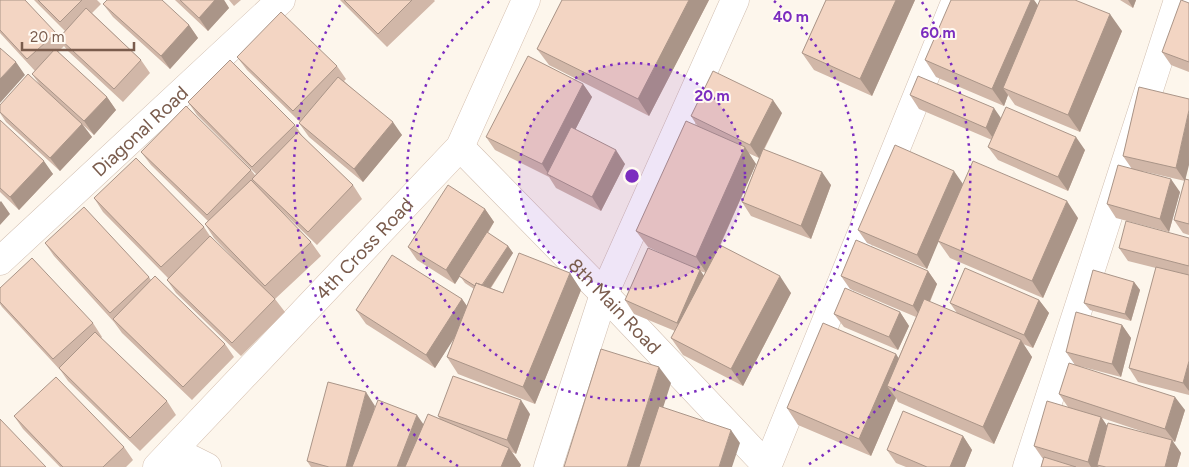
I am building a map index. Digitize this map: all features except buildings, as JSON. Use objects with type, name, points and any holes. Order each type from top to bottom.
[{"type":"street","name":"Diagonal Road","points":[[0,261],[281,0]]},
{"type":"street","name":"4th Cross Road","points":[[165,459],[460,147],[526,0]]},
{"type":"street","points":[[548,467],[604,294],[735,0]]},
{"type":"street","points":[[767,467],[956,0]]},
{"type":"street","points":[[1027,467],[1178,0]]},
{"type":"street","name":"8th Main Road","points":[[460,147],[604,294],[767,467]]},
{"type":"street","points":[[165,459],[207,467]]}]
